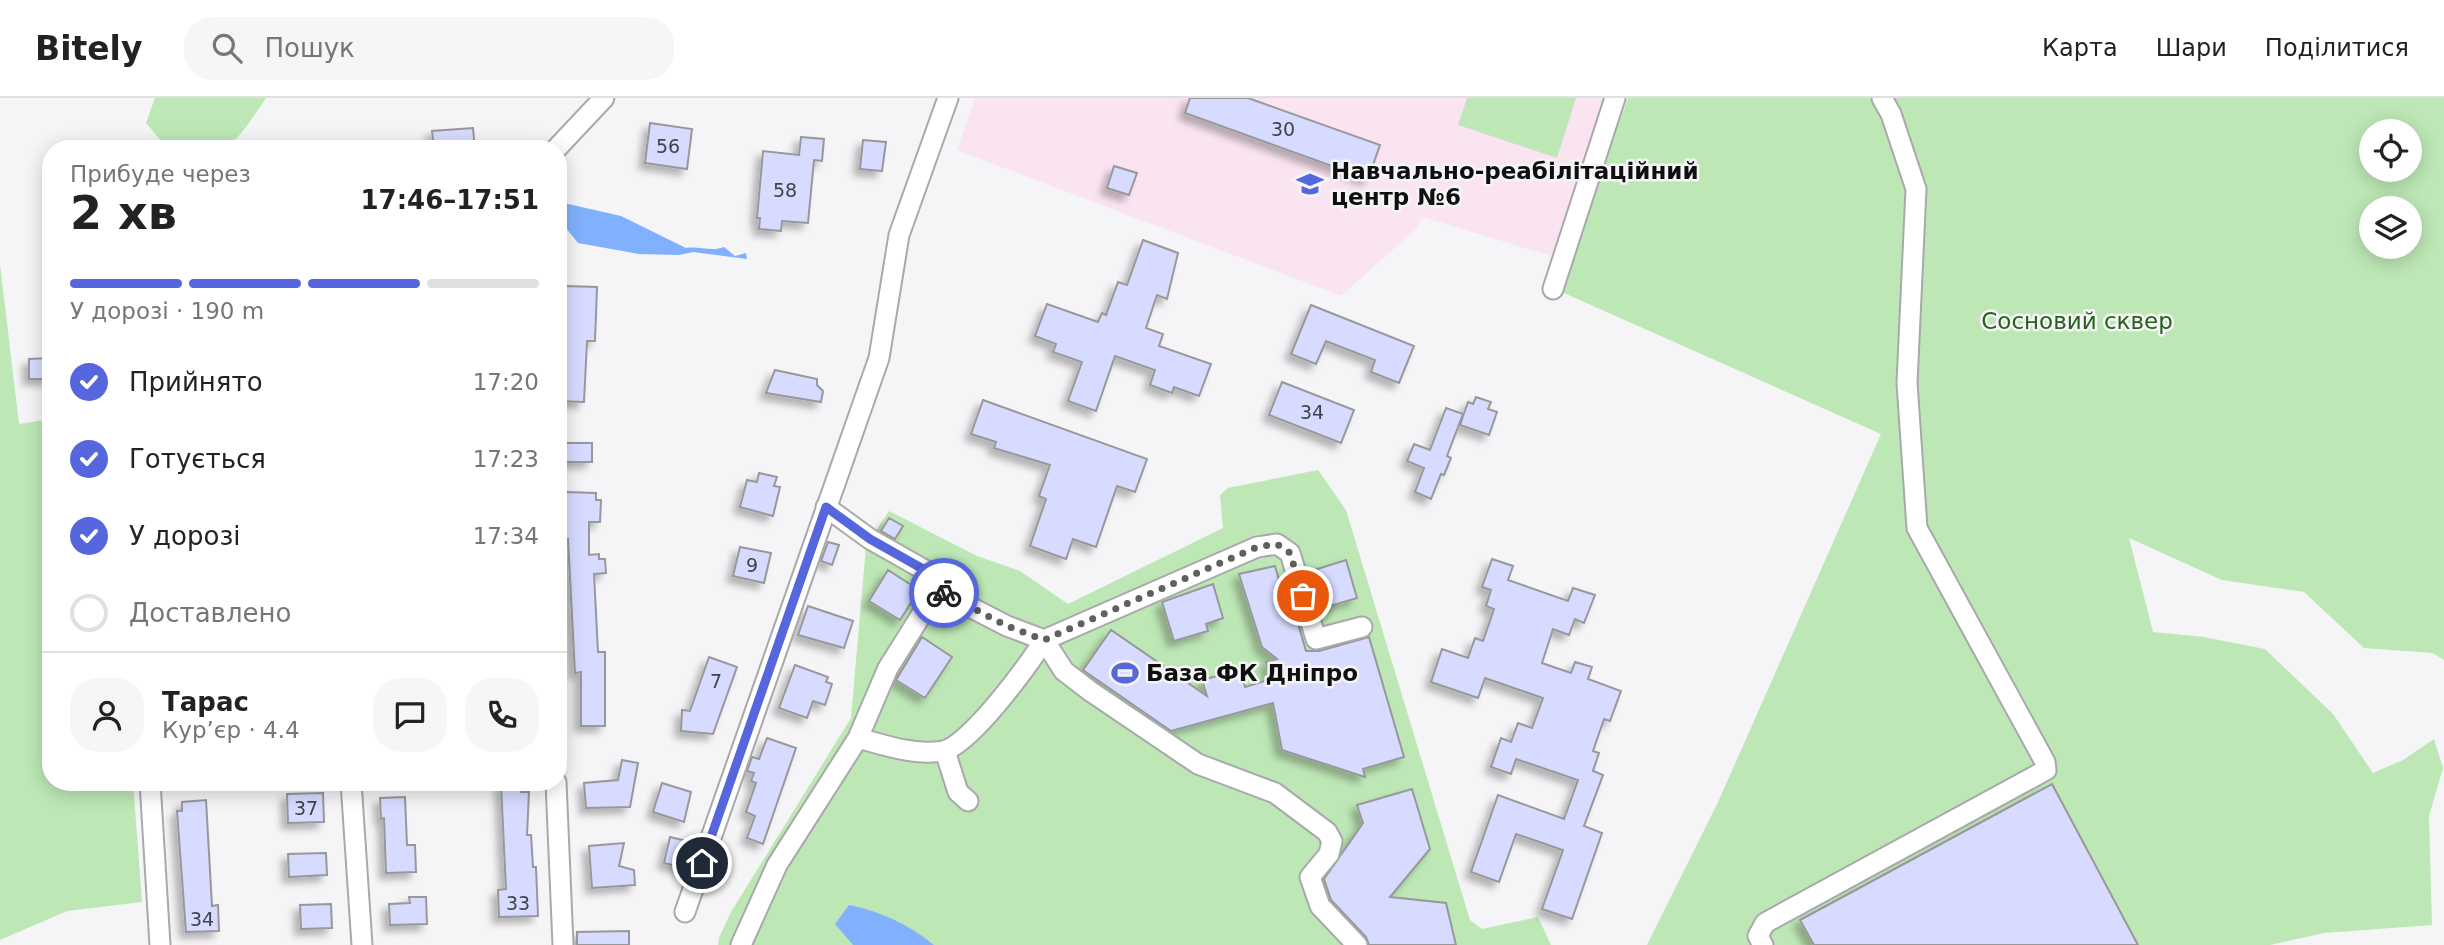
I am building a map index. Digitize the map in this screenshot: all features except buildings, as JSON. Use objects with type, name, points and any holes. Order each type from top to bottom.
[{"type":"street","points":[[564,140],[604,98]]},
{"type":"street","points":[[685,912],[879,358],[899,234],[948,98]]},
{"type":"street","points":[[1553,289],[1615,98]]},
{"type":"street","points":[[1763,945],[1758,936],[1765,923],[2046,771],[2045,762],[1917,528],[1907,383],[1916,189],[1891,114],[1882,98]]},
{"type":"street","points":[[741,945],[777,865],[858,738],[887,668],[937,590],[937,577],[870,539],[826,507]]},
{"type":"street","points":[[858,738],[902,750],[945,751],[971,732],[1027,668],[1044,640],[1257,547],[1277,544],[1290,553],[1316,639],[1363,627]]},
{"type":"street","points":[[937,590],[1007,626],[1044,640],[1064,671],[1198,764],[1275,793],[1327,832],[1332,841],[1329,854],[1310,877],[1320,906],[1357,945]]},
{"type":"street","points":[[945,751],[958,792],[968,801]]},
{"type":"street","points":[[151,791],[160,945]]},
{"type":"street","points":[[352,791],[362,945]]},
{"type":"street","points":[[556,791],[563,945]]},
{"type":"shaded area","name":"Навчально-реабілітаційний центр №6","points":[[975,98],[1605,98],[1551,256],[1423,217],[1415,230],[1341,296],[957,150]]},
{"type":"green space","points":[[155,98],[266,98],[234,140],[160,140],[146,123]]},
{"type":"green space","points":[[1467,98],[1576,98],[1557,158],[1458,125]]},
{"type":"green space","name":"Сосновий сквер","points":[[1628,98],[2444,98],[2444,660],[2433,653],[2364,648],[2304,592],[2222,580],[2129,538],[2153,632],[2204,637],[2265,649],[2333,714],[2373,773],[2403,760],[2434,739],[2443,768],[2429,816],[2432,925],[2324,933],[2270,945],[1647,945],[1719,800],[1881,434],[1557,290]]},
{"type":"green space","points":[[0,264],[19,424],[42,420],[42,791],[134,791],[142,902],[67,911],[0,940]]},
{"type":"green space","name":"База ФК Дніпро","points":[[1318,470],[1346,510],[1470,920],[1482,929],[1538,917],[1551,945],[718,945],[731,912],[851,718],[866,546],[889,511],[977,556],[1020,571],[1068,604],[1223,528],[1220,495],[1228,488]]},
{"type":"water","points":[[567,204],[621,216],[686,248],[724,247],[735,256],[746,253],[747,259],[693,252],[679,255],[639,254],[578,243],[567,229]]},
{"type":"water","points":[[849,905],[894,920],[934,945],[853,945],[835,924]]},
{"type":"way so far","points":[[944,593],[1007,626],[1044,640],[1257,547],[1277,544],[1290,553],[1303,596]]},
{"type":"place","name":"Навчально-реабілітаційний центр №6","points":[[1310,184]]},
{"type":"place","name":"База ФК Дніпро","points":[[1125,673]]},
{"type":"route","points":[[702,863],[826,507],[870,539],[937,577],[937,590],[944,593]]}]
